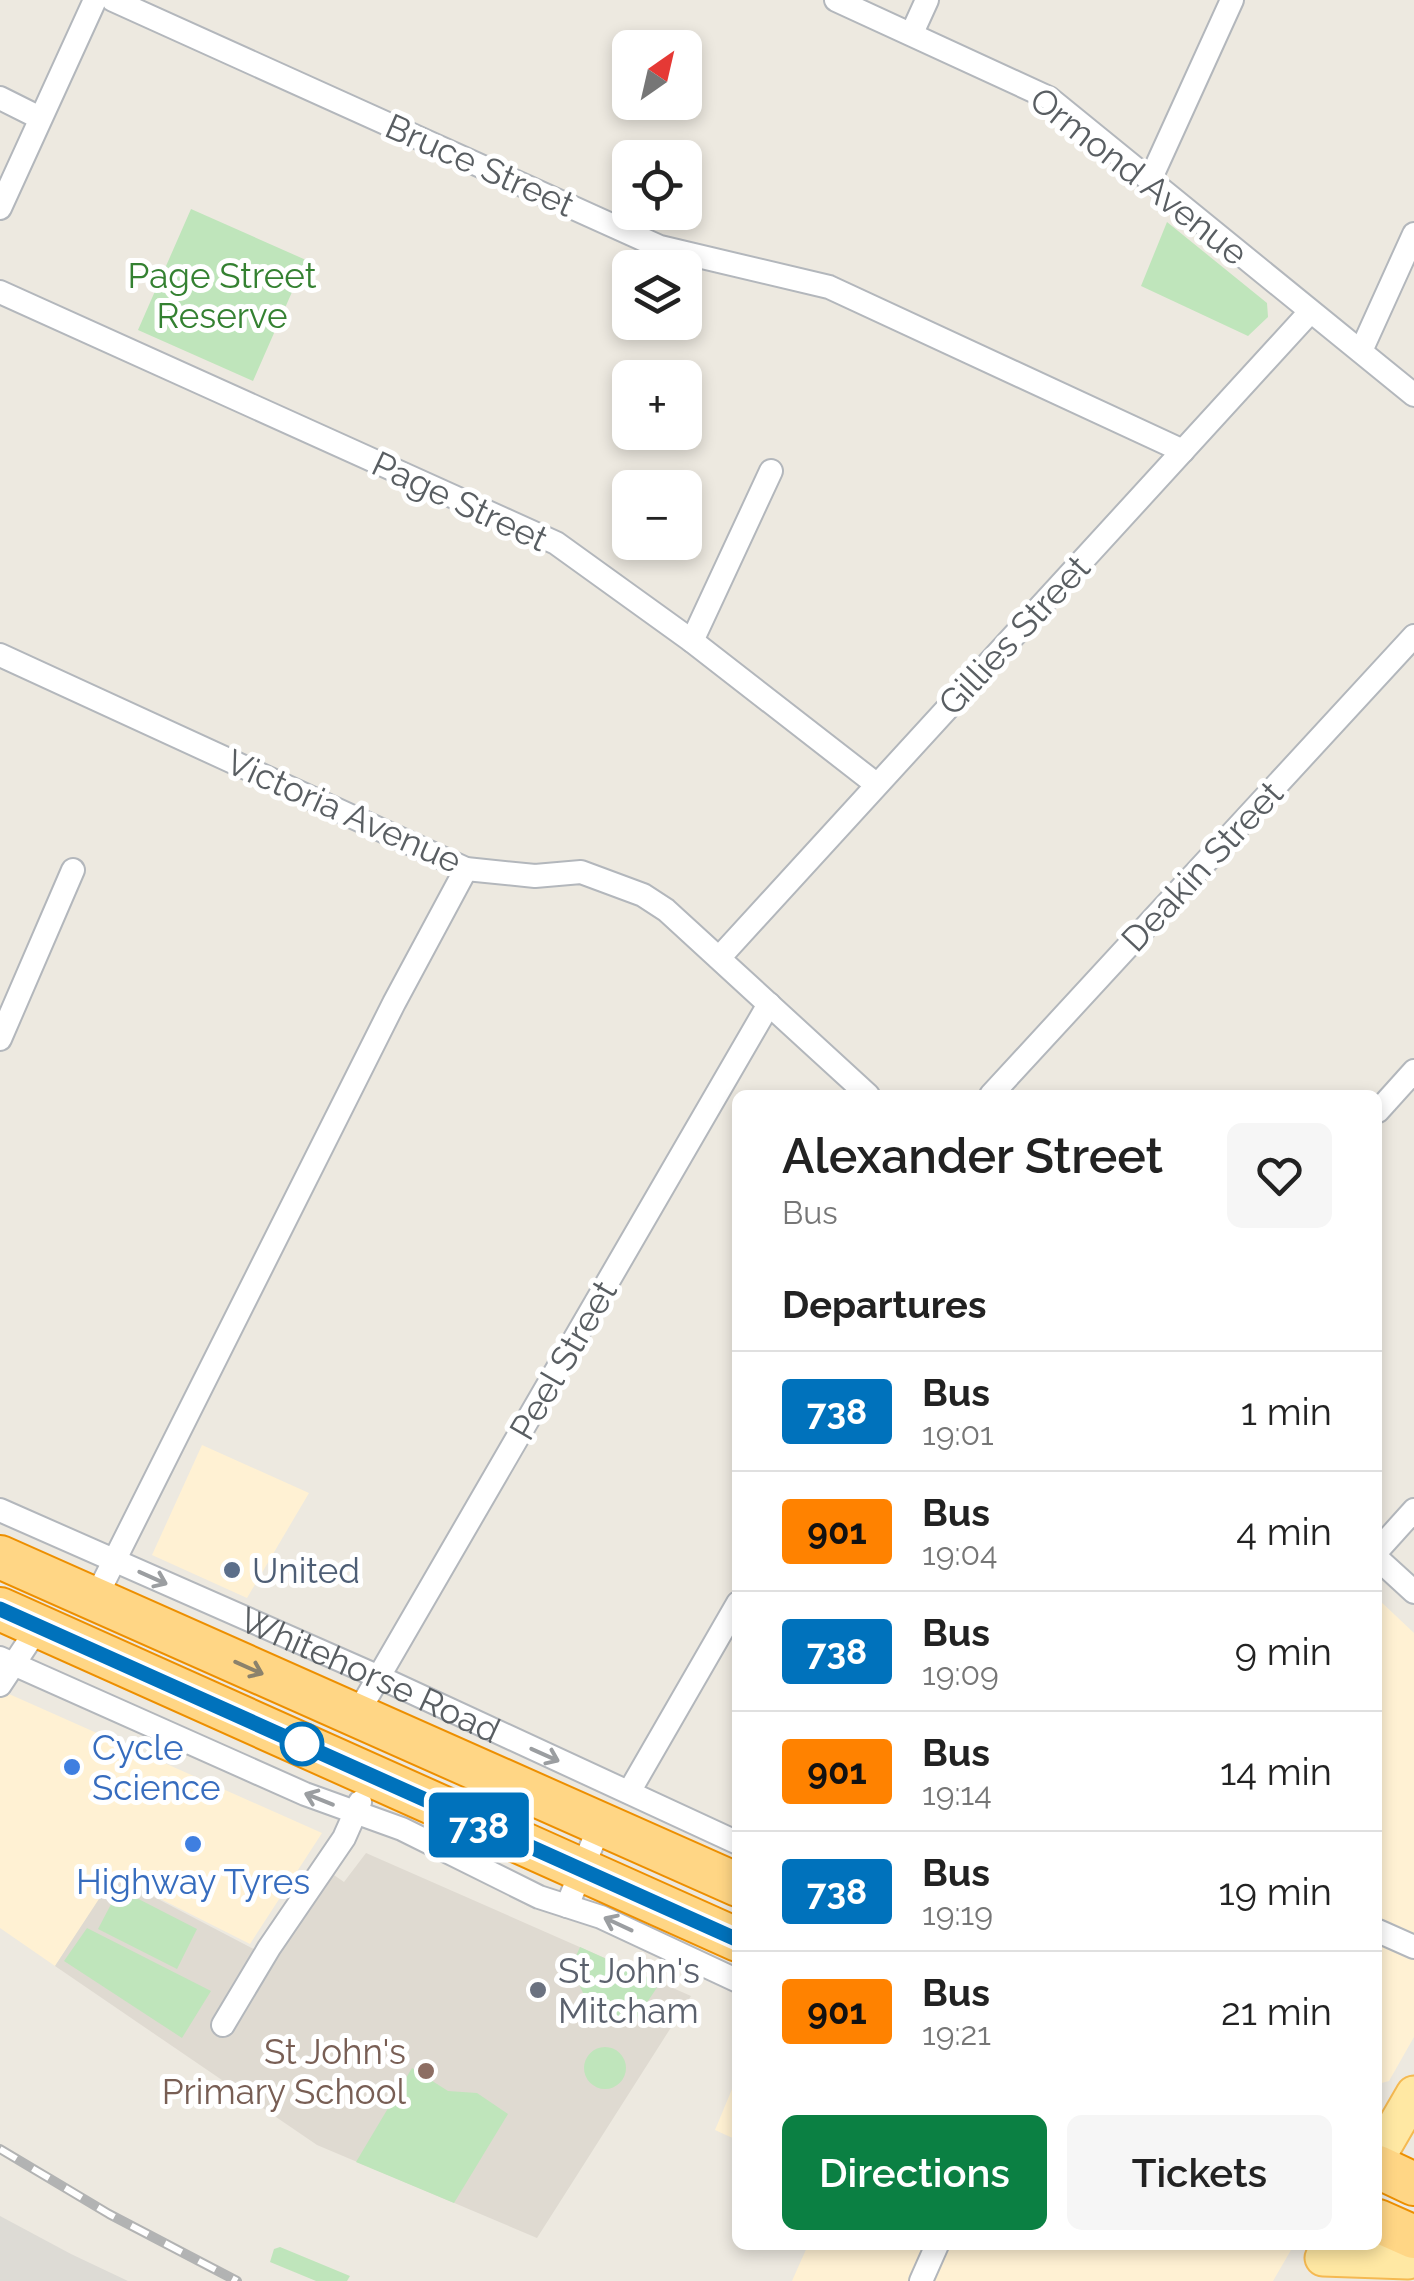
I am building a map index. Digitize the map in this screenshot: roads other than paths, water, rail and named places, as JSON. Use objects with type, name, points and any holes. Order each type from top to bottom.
[{"type":"highway","name":"Whitehorse Road","points":[[0,1557],[732,1883]]},
{"type":"highway","points":[[0,1608],[364,1794],[574,1888],[732,1938]]},
{"type":"highway","points":[[1382,2169],[1414,2184]]},
{"type":"highway","points":[[1382,2223],[1414,2238]]},
{"type":"main road","points":[[1382,2147],[1400,2106]]},
{"type":"main road","points":[[1322,2262],[1408,2261],[1414,2257]]},
{"type":"street","points":[[0,208],[95,0]]},
{"type":"street","name":"Bruce Street","points":[[113,0],[660,246],[829,287],[1183,451]]},
{"type":"street","name":"Ormond Avenue","points":[[836,0],[1049,98],[1414,394]]},
{"type":"street","points":[[912,33],[927,0]]},
{"type":"street","points":[[1151,178],[1232,0]]},
{"type":"street","points":[[0,98],[40,118]]},
{"type":"street","points":[[1361,351],[1414,234]]},
{"type":"street","name":"Page Street","points":[[0,292],[556,543],[692,641],[876,784]]},
{"type":"street","name":"Gillies Street","points":[[719,958],[1310,312]]},
{"type":"street","points":[[692,641],[771,471]]},
{"type":"street","name":"Deakin Street","points":[[995,1090],[1414,636]]},
{"type":"street","name":"Victoria Avenue","points":[[0,654],[466,869],[535,876],[581,872],[643,895],[666,910],[863,1090]]},
{"type":"street","points":[[94,1599],[394,1003],[466,869]]},
{"type":"street","points":[[0,1038],[74,870]]},
{"type":"street","name":"Peel Street","points":[[356,1716],[769,1004]]},
{"type":"street","points":[[1382,1107],[1414,1071]]},
{"type":"street","name":"Whitehorse Road","points":[[0,1510],[379,1677],[732,1840]]},
{"type":"street","points":[[1382,1546],[1414,1510]]},
{"type":"street","points":[[1382,1563],[1414,1592]]},
{"type":"street","points":[[629,1792],[732,1614]]},
{"type":"street","points":[[0,1684],[6,1660],[39,1626]]},
{"type":"street","points":[[6,1660],[305,1794],[364,1794],[344,1838],[269,1948],[223,2026]]},
{"type":"street","points":[[600,1826],[574,1888],[601,1916],[732,1978]]},
{"type":"street","points":[[1382,1933],[1414,1947]]},
{"type":"street","points":[[922,2281],[935,2250]]},
{"type":"railway","points":[[0,2149],[109,2214],[237,2281]]},
{"type":"place","name":"United","points":[[232,1570]]},
{"type":"place","name":"Cycle Science","points":[[72,1767]]},
{"type":"place","name":"Highway Tyres","points":[[193,1844]]},
{"type":"place","name":"St John's Mitcham","points":[[538,1990]]},
{"type":"place","name":"St John's Primary School","points":[[426,2071]]},
{"type":"park label","name":"Page Street Reserve","points":[[222,295]]}]
